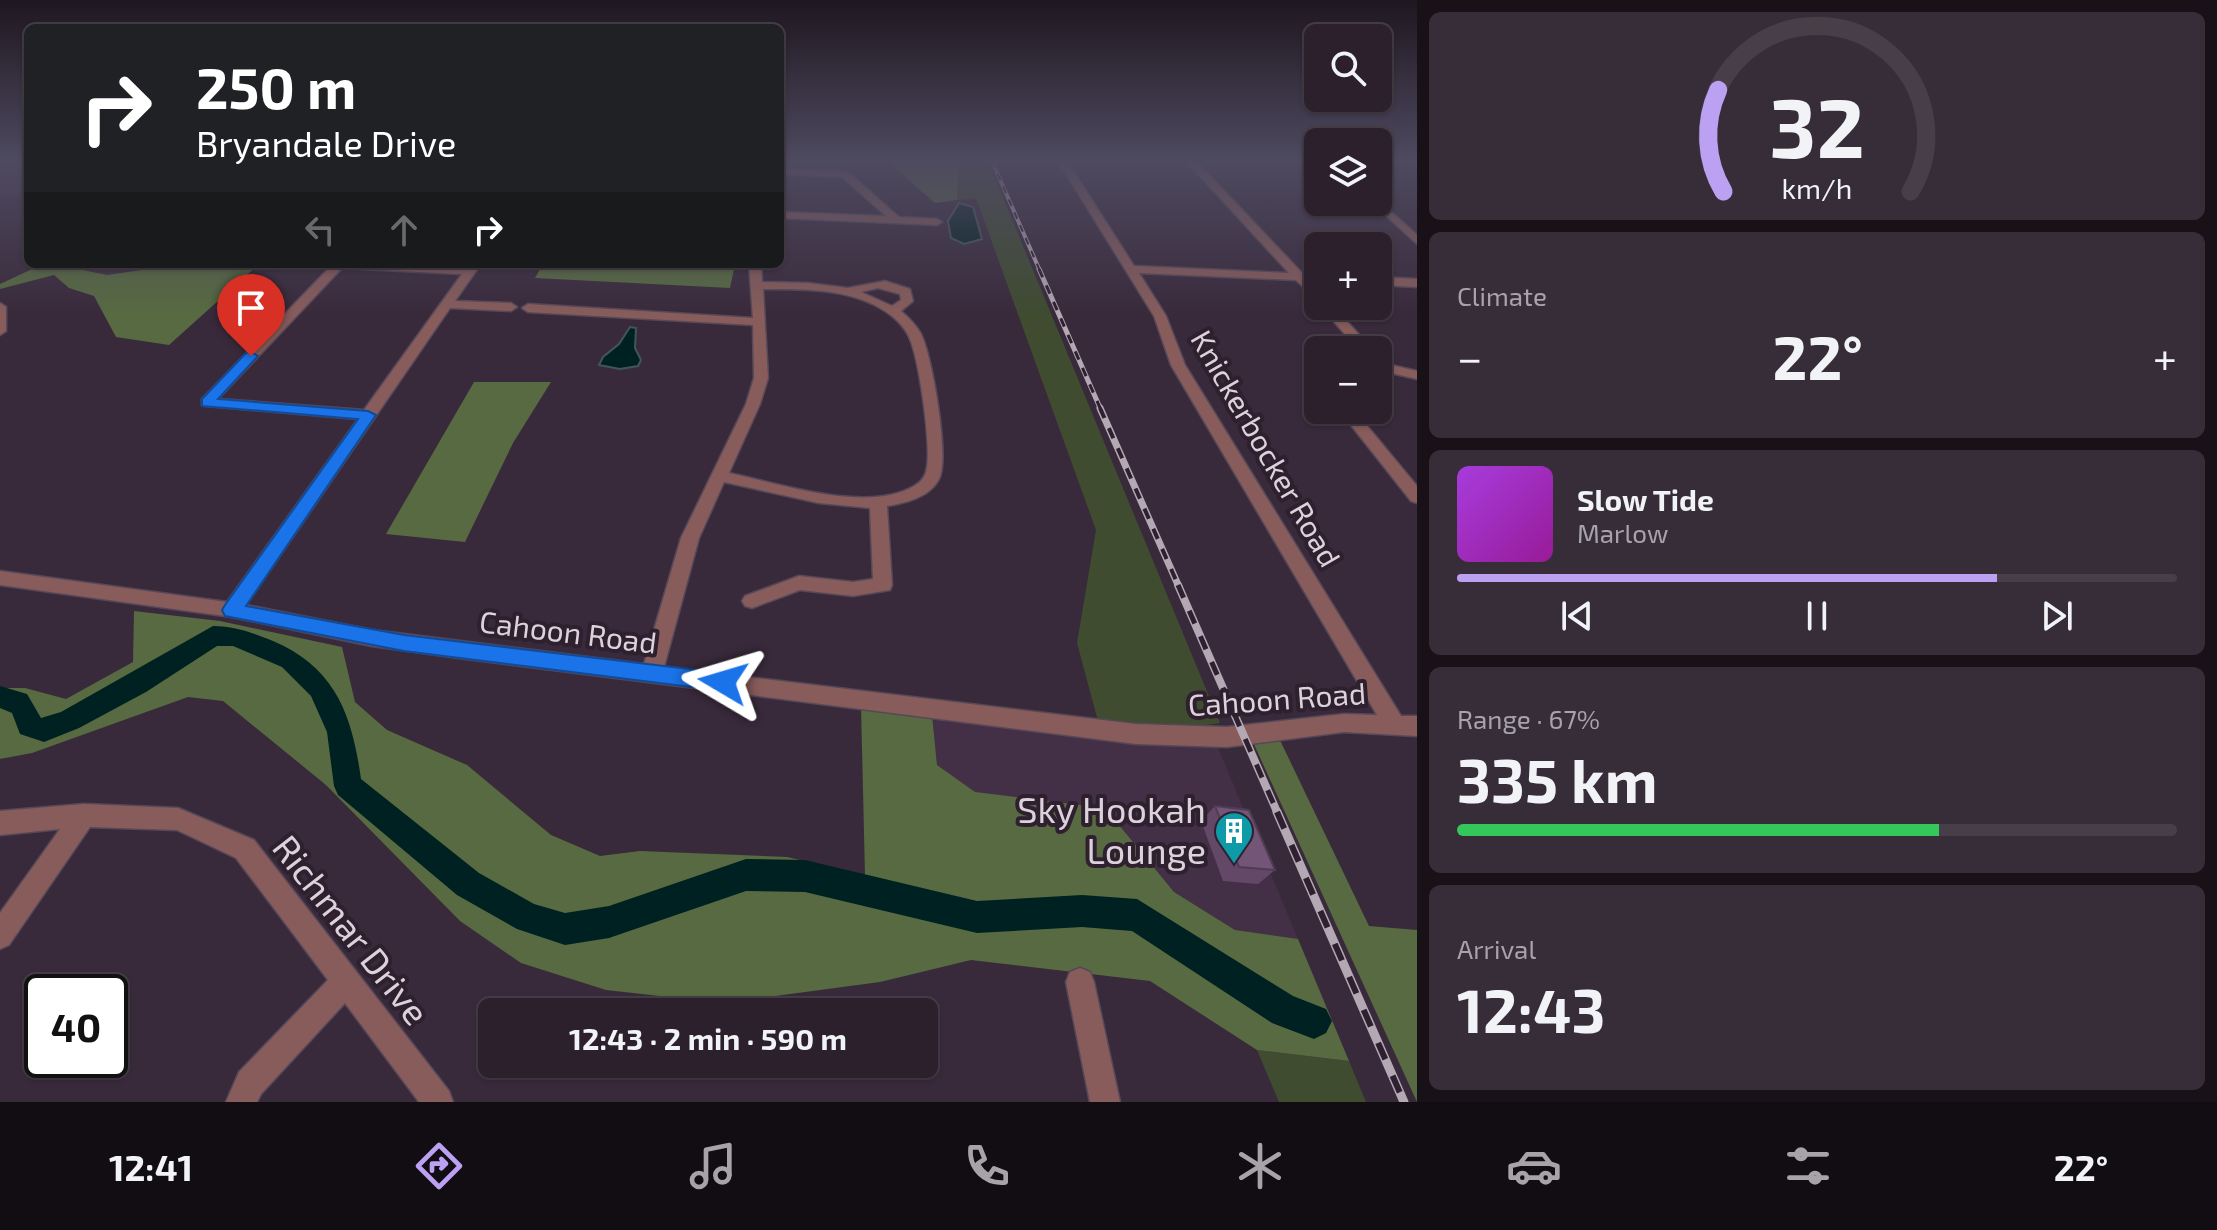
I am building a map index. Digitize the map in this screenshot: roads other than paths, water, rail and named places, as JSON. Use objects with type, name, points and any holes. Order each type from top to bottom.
[{"type":"street","points":[[888,212],[896,220]]},
{"type":"street","name":"Knickerbocker Road","points":[[1095,212],[1160,316],[1178,365],[1394,723]]},
{"type":"street","points":[[1239,212],[1304,282]]},
{"type":"street","points":[[784,215],[937,222]]},
{"type":"street","points":[[1391,216],[1417,241]]},
{"type":"street","points":[[335,268],[207,402],[368,415]]},
{"type":"street","points":[[232,610],[471,268]]},
{"type":"street","points":[[652,673],[686,549],[753,404],[761,378],[755,268]]},
{"type":"street","points":[[1131,269],[1304,277]]},
{"type":"street","points":[[1392,282],[1417,283]]},
{"type":"street","points":[[849,292],[879,285],[896,286],[907,296],[904,306],[893,311]]},
{"type":"street","points":[[720,476],[847,501],[878,502],[918,491],[931,481],[937,461],[917,342],[905,322],[893,311],[849,292],[817,286],[755,286]]},
{"type":"street","points":[[447,304],[511,307]]},
{"type":"street","points":[[0,307],[0,331]]},
{"type":"street","points":[[528,308],[760,322]]},
{"type":"street","points":[[1339,320],[1353,336]]},
{"type":"street","points":[[1392,368],[1417,375]]},
{"type":"street","points":[[1357,424],[1417,497]]},
{"type":"street","points":[[752,601],[799,583],[853,589],[883,585],[878,502]]},
{"type":"street","name":"Cahoon Road","points":[[0,578],[232,610],[404,643],[1158,736],[1227,737],[1344,723],[1417,726]]},
{"type":"street","points":[[0,936],[84,815]]},
{"type":"street","name":"Richmar Drive","points":[[0,823],[84,815],[178,819],[245,849],[344,983],[438,1102]]},
{"type":"street","points":[[1080,982],[1105,1102]]},
{"type":"street","points":[[241,1102],[250,1083],[344,983]]},
{"type":"waterway","points":[[0,697],[18,702],[25,709],[30,726],[44,730],[70,720],[137,684],[213,636],[235,636],[291,660],[321,689],[341,732],[348,786],[468,884],[528,918],[565,929],[609,922],[746,875],[805,876],[977,917],[1082,911],[1137,915],[1284,1011],[1314,1021]]},
{"type":"railway","points":[[1014,212],[1040,271]]},
{"type":"railway","points":[[1039,269],[1101,410]]},
{"type":"railway","points":[[1100,408],[1179,587]]},
{"type":"railway","points":[[1178,585],[1278,814]]},
{"type":"railway","points":[[1277,812],[1404,1102]]},
{"type":"place","name":"Sky Hookah Lounge","points":[[1234,865]]}]
